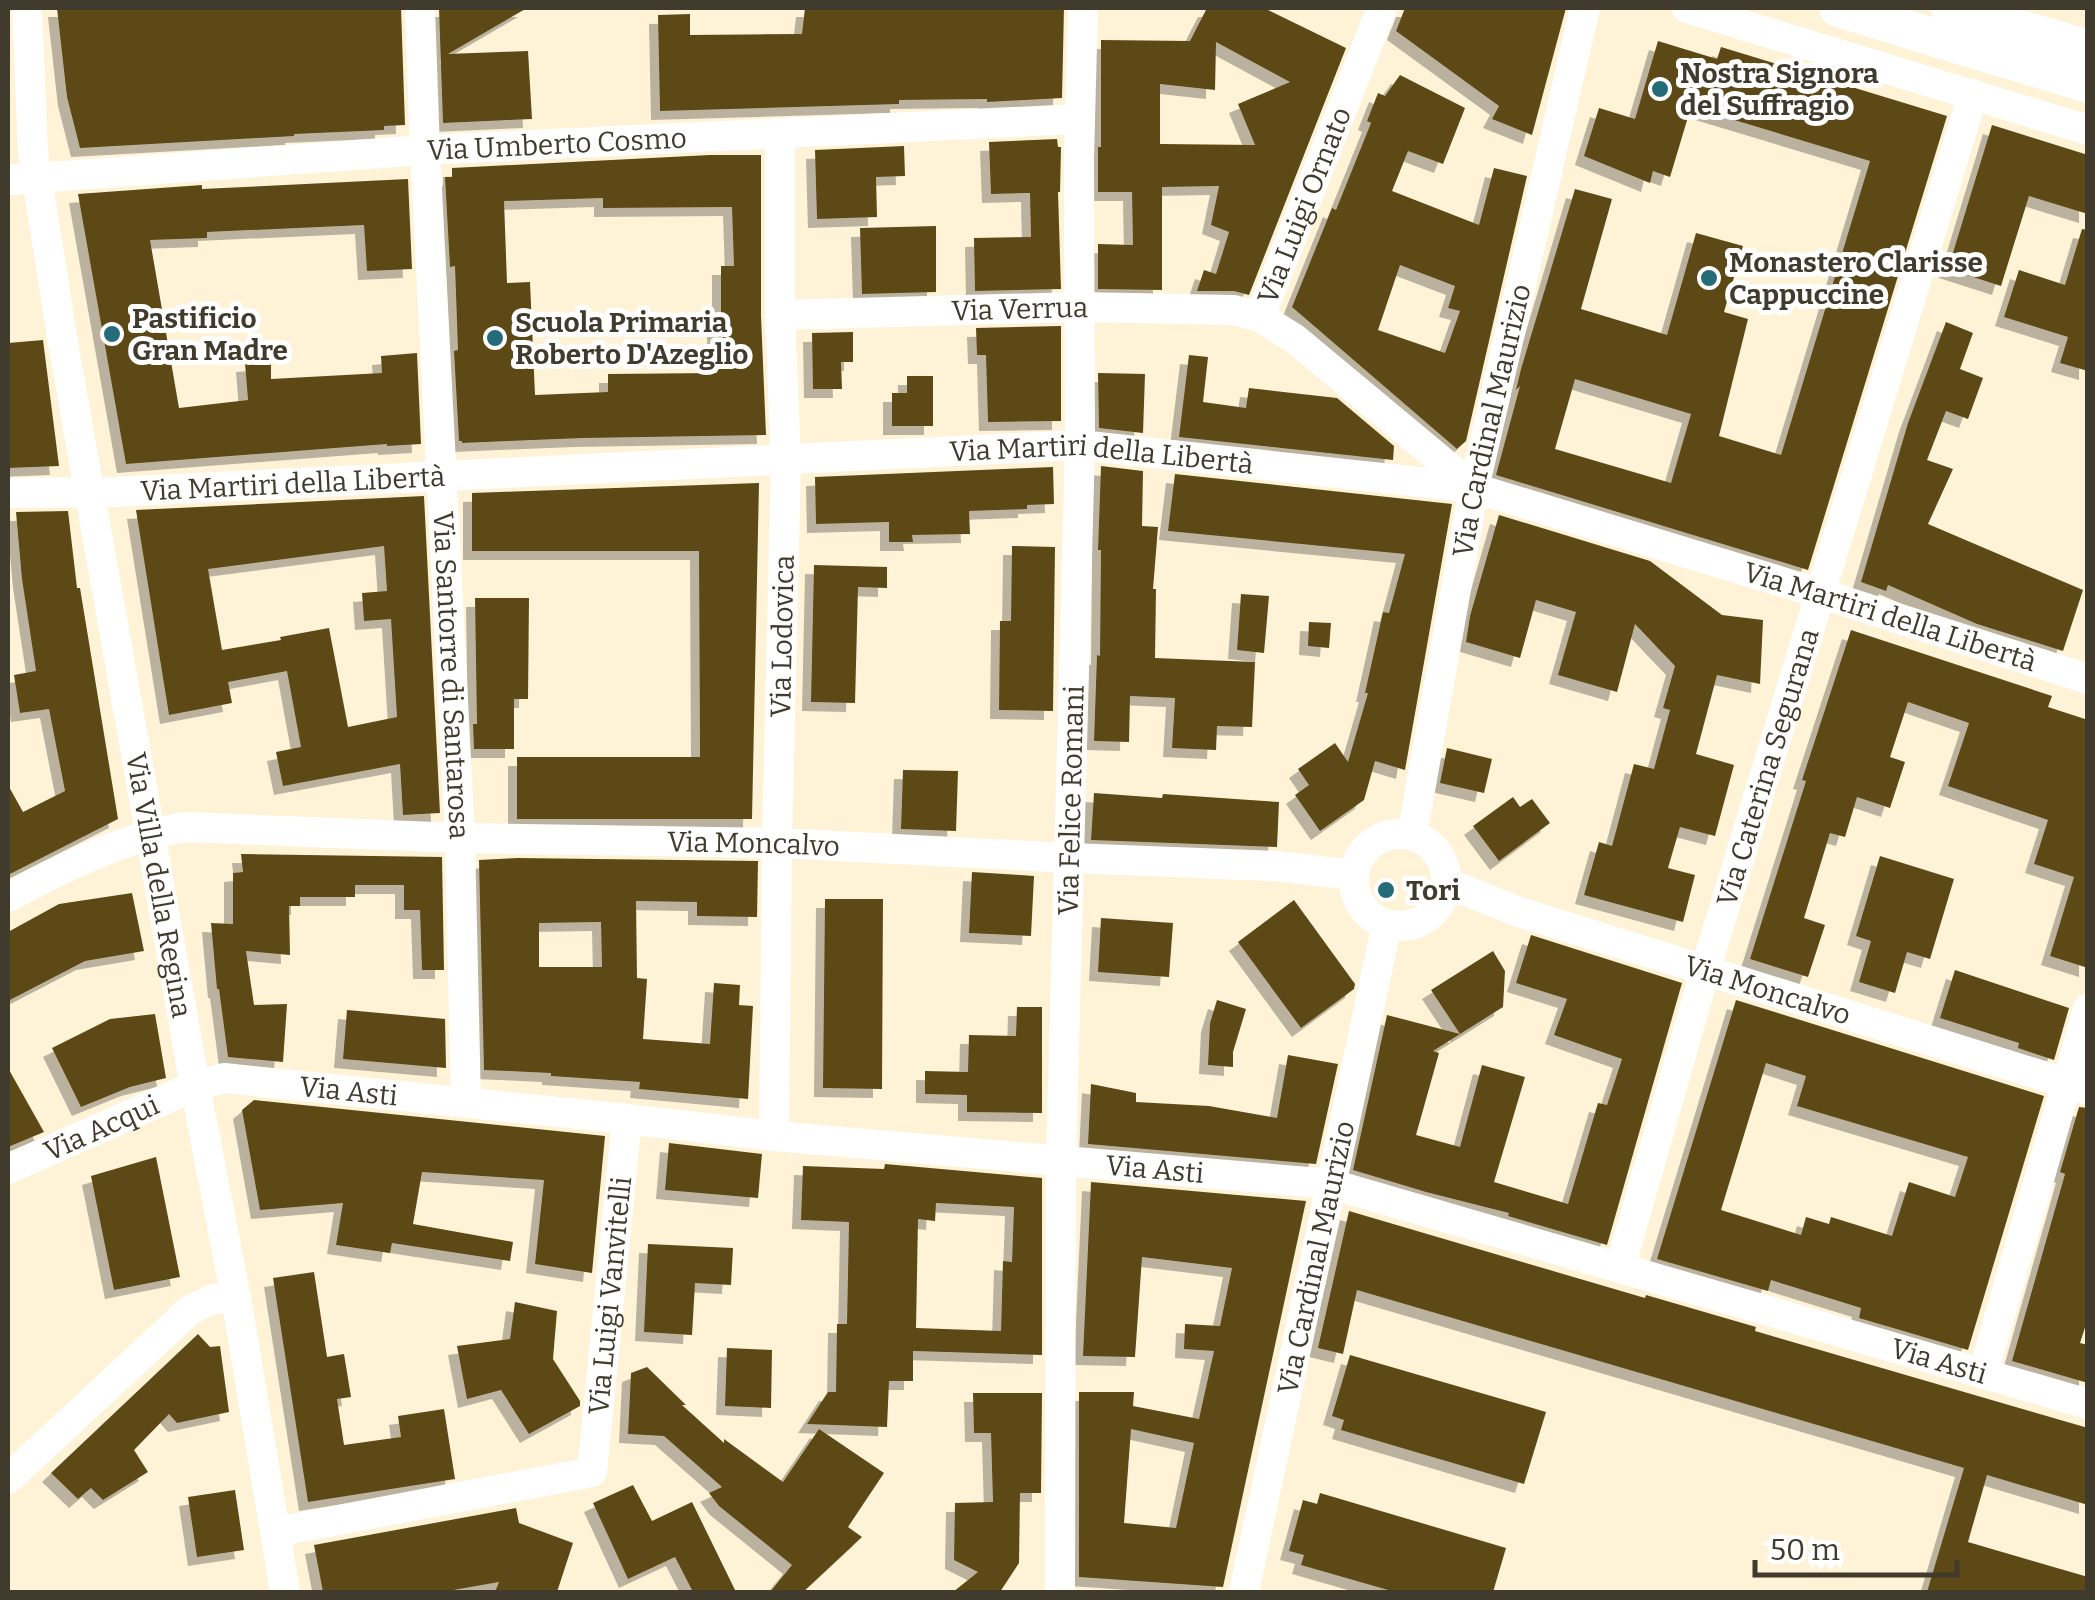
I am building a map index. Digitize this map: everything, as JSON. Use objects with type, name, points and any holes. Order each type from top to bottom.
[{"type":"main road","points":[[1838,8],[2088,84]]},
{"type":"main road","points":[[1950,8],[2088,49]]},
{"type":"street","name":"Via Villa della Regina","points":[[27,8],[33,152],[22,179],[88,492],[236,1298],[285,1592]]},
{"type":"street","name":"Via Santorre di Santarosa","points":[[420,8],[460,838],[466,1102]]},
{"type":"street","name":"Via Felice Romani","points":[[1060,1592],[1061,1160],[1080,445],[1079,118],[1083,8]]},
{"type":"street","name":"Via Luigi Ornato","points":[[1382,8],[1260,317],[1295,338],[1474,488]]},
{"type":"street","name":"Via Cardinal Maurizio","points":[[1412,835],[1474,488],[1585,8]]},
{"type":"street","points":[[1686,8],[2088,130]]},
{"type":"street","name":"Via Caterina Segurana","points":[[1620,1268],[1705,971],[1973,94]]},
{"type":"street","name":"Via Umberto Cosmo","points":[[22,179],[425,150],[1079,118]]},
{"type":"street","name":"Via Lodovica","points":[[774,1136],[786,461],[780,315],[780,134]]},
{"type":"street","name":"Via Verrua","points":[[780,315],[1078,308],[1234,310],[1260,317]]},
{"type":"street","name":"Via Martiri della Libertà","points":[[8,493],[1080,445],[1474,488],[2088,679]]},
{"type":"street","name":"Via Moncalvo","points":[[8,897],[114,846],[185,827],[460,838],[777,843],[1275,866],[1354,874]]},
{"type":"street","points":[[1385,835],[1412,835],[1428,842],[1438,853],[1447,883],[1443,899],[1422,921],[1406,926],[1387,924],[1376,920],[1356,896],[1355,866],[1372,842],[1385,835]]},
{"type":"street","name":"Via Moncalvo","points":[[1447,883],[1519,912],[2076,1087]]},
{"type":"street","name":"Via Cardinal Maurizio","points":[[1244,1592],[1387,924]]},
{"type":"street","points":[[1983,1374],[2076,1087],[2088,1009]]},
{"type":"street","name":"Via Asti","points":[[195,1086],[224,1078],[774,1136],[1331,1184],[2088,1404]]},
{"type":"street","name":"Via Acqui","points":[[8,1169],[195,1086]]},
{"type":"street","name":"Via Luigi Vanvitelli","points":[[275,1532],[592,1472],[627,1119]]},
{"type":"street","points":[[8,1479],[190,1310],[213,1299],[236,1298]]},
{"type":"building","points":[[57,8],[401,8],[405,125],[384,126],[384,130],[80,148],[67,97]]},
{"type":"building","points":[[439,8],[527,8],[448,54],[528,51],[532,119],[443,123]]},
{"type":"building","points":[[805,8],[1064,8],[1062,98],[987,102],[899,100],[899,104],[660,111],[658,15],[690,14],[690,35],[802,34]]},
{"type":"building","points":[[1207,8],[1264,8],[1346,48],[1249,295],[1197,291],[1204,270],[1216,274],[1229,232],[1211,225],[1219,186],[1162,187],[1162,290],[1098,289],[1098,244],[1133,245],[1132,192],[1098,192],[1101,40],[1190,41]],"holes":[[[1216,42],[1290,82],[1238,104],[1255,145],[1160,144],[1160,84],[1215,90]]]},
{"type":"building","points":[[1405,8],[1566,8],[1532,135],[1492,119],[1499,106],[1396,31]]},
{"type":"building","points":[[1658,41],[1717,59],[1721,47],[1947,116],[1808,570],[1496,475],[1521,369],[1575,189],[1612,199],[1581,309],[1667,335],[1696,233],[1743,246],[1724,312],[1748,319],[1719,436],[1781,455],[1870,161],[1691,107],[1670,177],[1653,171],[1650,183],[1584,156],[1599,108],[1635,119]],"holes":[[[1575,379],[1691,414],[1671,483],[1555,449]]]},
{"type":"building","points":[[1400,75],[1465,108],[1443,164],[1408,151],[1392,191],[1479,225],[1494,168],[1527,176],[1466,441],[1457,449],[1292,307],[1371,123],[1367,121],[1378,93],[1385,96]],"holes":[[[1400,265],[1455,286],[1448,308],[1460,311],[1445,353],[1378,330]]]},
{"type":"building","points":[[1992,125],[2088,155],[2088,214],[2029,196],[2001,286],[1948,269]]},
{"type":"building","points":[[1057,139],[1061,147],[1061,289],[975,291],[974,238],[1031,237],[1030,193],[991,194],[989,142]]},
{"type":"building","points":[[904,146],[905,176],[876,177],[877,217],[817,219],[815,150]]},
{"type":"building","points":[[761,155],[766,435],[459,441],[455,266],[450,267],[445,177],[452,177],[452,168]],"holes":[[[603,198],[603,208],[732,207],[734,266],[721,266],[717,373],[608,374],[608,392],[535,395],[530,282],[507,283],[504,201]]]},
{"type":"building","points":[[408,179],[412,269],[367,271],[364,225],[207,232],[207,238],[150,240],[179,408],[248,400],[245,363],[271,361],[271,379],[382,373],[381,356],[417,353],[421,444],[126,464],[78,194],[202,185],[202,189]]},
{"type":"building","points":[[936,226],[936,292],[862,294],[860,228]]},
{"type":"building","points":[[2082,229],[2088,230],[2088,371],[2060,363],[2068,337],[2004,317],[2019,270],[2065,285]]},
{"type":"building","points":[[1946,322],[1973,333],[1960,369],[1983,378],[1968,419],[1946,411],[1927,460],[1953,469],[1928,524],[2083,590],[2063,651],[1977,624],[1888,585],[1886,591],[1861,582],[1908,423]]},
{"type":"building","points":[[1061,326],[1061,421],[988,422],[986,355],[977,355],[976,328]]},
{"type":"building","points":[[853,332],[853,362],[841,362],[842,389],[813,389],[812,333]]},
{"type":"building","points":[[43,340],[59,466],[8,468],[8,343]]},
{"type":"building","points":[[1189,355],[1208,357],[1203,402],[1246,408],[1249,388],[1337,398],[1394,446],[1393,460],[1179,437]]},
{"type":"building","points":[[1098,373],[1145,374],[1143,433],[1099,428]]},
{"type":"building","points":[[907,376],[933,376],[933,426],[892,426],[892,393],[907,393]]},
{"type":"building","points":[[1101,466],[1143,471],[1142,526],[1158,527],[1153,589],[1155,658],[1255,662],[1252,727],[1217,726],[1216,750],[1172,748],[1175,698],[1130,696],[1129,742],[1094,741],[1097,655],[1100,656]]},
{"type":"building","points":[[1053,467],[1054,504],[969,511],[970,534],[912,535],[913,542],[889,542],[889,522],[816,524],[815,477]]},
{"type":"building","points":[[1175,474],[1452,504],[1405,770],[1375,761],[1364,800],[1320,831],[1295,795],[1309,785],[1298,769],[1335,743],[1348,762],[1368,693],[1383,612],[1389,613],[1405,554],[1168,531]]},
{"type":"building","points":[[759,483],[752,819],[517,819],[517,757],[700,757],[699,551],[472,551],[472,493]]},
{"type":"building","points":[[424,496],[440,813],[403,815],[400,764],[283,786],[276,752],[301,747],[287,671],[228,682],[232,703],[169,715],[136,510]],"holes":[[[384,546],[387,591],[362,593],[364,621],[391,619],[397,717],[348,727],[329,628],[222,650],[208,569]]]},
{"type":"building","points":[[68,511],[77,588],[118,819],[8,875],[8,785],[23,812],[65,791],[49,709],[20,713],[14,675],[36,671],[16,512]]},
{"type":"building","points":[[1499,515],[1650,561],[1722,615],[1763,620],[1760,684],[1717,675],[1696,754],[1734,765],[1715,836],[1680,827],[1668,868],[1695,875],[1683,922],[1584,895],[1599,842],[1612,846],[1634,764],[1654,769],[1670,710],[1663,708],[1675,666],[1635,624],[1617,692],[1558,675],[1576,612],[1536,600],[1520,658],[1466,642]]},
{"type":"building","points":[[1012,546],[1055,547],[1053,711],[999,710],[1000,621],[1011,621]]},
{"type":"building","points":[[814,565],[887,567],[887,588],[858,587],[855,703],[811,702]]},
{"type":"building","points":[[1241,594],[1269,596],[1264,653],[1237,650]]},
{"type":"building","points":[[475,598],[529,598],[528,699],[514,699],[514,749],[474,749]]},
{"type":"building","points":[[1309,622],[1331,623],[1329,648],[1308,646]]},
{"type":"building","points":[[1851,630],[2052,696],[2048,707],[2088,720],[2088,968],[2050,956],[2074,877],[2034,864],[2048,820],[1948,786],[1969,723],[1908,702],[1890,757],[1905,762],[1890,808],[1857,797],[1845,837],[1830,833],[1804,918],[1825,925],[1808,977],[1750,959]]},
{"type":"building","points":[[1447,748],[1492,759],[1484,793],[1440,783]]},
{"type":"building","points":[[903,770],[958,771],[956,831],[901,829]]},
{"type":"building","points":[[1094,793],[1279,802],[1277,847],[1091,840]]},
{"type":"building","points":[[1513,797],[1520,807],[1532,799],[1550,823],[1499,861],[1473,826]]},
{"type":"building","points":[[241,854],[442,857],[444,970],[422,970],[420,910],[404,910],[404,885],[355,885],[355,897],[300,897],[300,906],[289,906],[290,955],[246,951],[254,1005],[287,1004],[283,1062],[228,1057],[211,923],[233,924],[233,873],[243,872]]},
{"type":"building","points":[[1880,856],[1954,879],[1930,959],[1907,952],[1895,993],[1859,982],[1871,941],[1856,936]]},
{"type":"building","points":[[479,860],[758,861],[757,917],[697,916],[697,902],[636,901],[637,978],[647,979],[643,1039],[710,1044],[714,983],[740,985],[739,1005],[753,1006],[748,1099],[639,1089],[640,1082],[484,1070]],"holes":[[[601,922],[602,967],[539,967],[539,923]]]},
{"type":"building","points":[[972,872],[1034,876],[1031,936],[969,933]]},
{"type":"building","points":[[132,893],[144,951],[85,961],[8,1001],[8,932],[59,904]]},
{"type":"building","points":[[825,899],[883,899],[882,1089],[823,1088]]},
{"type":"building","points":[[1294,900],[1355,984],[1354,989],[1301,1028],[1238,942]]},
{"type":"building","points":[[1101,918],[1173,923],[1169,977],[1098,972]]},
{"type":"building","points":[[1531,935],[1682,983],[1607,1245],[1353,1170],[1387,1015],[1460,1034],[1433,1051],[1439,1053],[1416,1135],[1460,1147],[1482,1065],[1525,1077],[1494,1182],[1568,1204],[1598,1103],[1607,1105],[1622,1059],[1554,1035],[1567,999],[1516,983]]},
{"type":"building","points":[[1493,951],[1505,971],[1503,1007],[1460,1034],[1431,990]]},
{"type":"building","points":[[1955,970],[2069,1008],[2054,1060],[2018,1048],[2019,1043],[1940,1018]]},
{"type":"building","points":[[1217,1000],[1246,1009],[1233,1052],[1233,1067],[1208,1065],[1210,1023]]},
{"type":"building","points":[[1736,1000],[2044,1096],[1968,1350],[1859,1318],[1861,1308],[1771,1280],[1768,1291],[1657,1259]],"holes":[[[1766,1063],[1806,1076],[1797,1106],[1968,1157],[1955,1197],[1909,1182],[1892,1236],[1831,1217],[1829,1224],[1806,1217],[1801,1235],[1721,1210]]]},
{"type":"building","points":[[1017,1007],[1042,1007],[1042,1113],[967,1112],[967,1095],[925,1094],[925,1071],[968,1072],[969,1035],[1016,1036]]},
{"type":"building","points":[[347,1010],[445,1019],[446,1068],[343,1059]]},
{"type":"building","points":[[155,1014],[166,1078],[130,1087],[81,1107],[52,1048],[110,1019]]},
{"type":"building","points":[[1288,1055],[1338,1064],[1316,1164],[1088,1144],[1091,1084],[1136,1093],[1136,1102],[1209,1106],[1277,1118]]},
{"type":"building","points":[[8,1068],[44,1132],[8,1147]]},
{"type":"building","points":[[254,1100],[605,1136],[592,1273],[535,1264],[544,1180],[422,1172],[413,1224],[513,1242],[510,1261],[392,1243],[390,1253],[336,1245],[343,1203],[260,1210],[242,1110]]},
{"type":"building","points":[[2079,1107],[2088,1108],[2088,1318],[2080,1343],[2088,1345],[2088,1383],[2012,1361],[2065,1174],[2060,1172]]},
{"type":"building","points":[[669,1143],[762,1154],[758,1198],[665,1190]]},
{"type":"building","points":[[156,1157],[180,1277],[114,1290],[91,1176]]},
{"type":"building","points":[[885,1164],[1042,1178],[1042,1355],[913,1351],[913,1381],[889,1381],[887,1427],[807,1424],[828,1392],[836,1392],[837,1324],[847,1324],[849,1222],[801,1220],[803,1166],[884,1169]],"holes":[[[936,1203],[1014,1207],[1012,1262],[1003,1261],[1001,1331],[916,1328],[918,1219],[935,1221]]]},
{"type":"building","points":[[1091,1182],[1306,1201],[1223,1587],[1079,1577],[1079,1392],[1134,1392],[1133,1406],[1199,1419],[1214,1351],[1184,1349],[1185,1324],[1220,1326],[1232,1268],[1142,1257],[1135,1357],[1083,1356]],"holes":[[[1131,1429],[1194,1443],[1176,1528],[1124,1523]]]},
{"type":"building","points":[[1349,1211],[1756,1327],[1755,1331],[2088,1428],[2088,1505],[1987,1475],[1968,1542],[2088,1577],[2088,1592],[1927,1592],[1964,1468],[1357,1290],[1343,1354],[1318,1348]]},
{"type":"building","points":[[648,1244],[733,1248],[731,1285],[695,1283],[692,1335],[644,1332]]},
{"type":"building","points":[[314,1272],[327,1357],[344,1354],[351,1397],[337,1399],[344,1445],[401,1437],[398,1416],[444,1409],[455,1479],[308,1502],[273,1278]]},
{"type":"building","points":[[515,1302],[557,1311],[553,1359],[580,1401],[580,1406],[529,1434],[501,1390],[467,1399],[457,1346],[510,1339]]},
{"type":"building","points":[[198,1334],[210,1347],[220,1346],[229,1412],[177,1423],[169,1414],[134,1450],[148,1472],[103,1500],[91,1488],[78,1499],[51,1473]]},
{"type":"building","points":[[727,1348],[772,1350],[771,1408],[725,1406]]},
{"type":"building","points":[[1350,1355],[1546,1412],[1524,1484],[1341,1430],[1344,1420],[1332,1416]]},
{"type":"building","points":[[647,1367],[724,1443],[724,1439],[783,1482],[819,1429],[884,1473],[848,1527],[862,1537],[803,1592],[770,1592],[792,1565],[719,1506],[709,1493],[722,1487],[664,1436],[628,1434],[631,1373]]},
{"type":"building","points":[[973,1393],[1042,1393],[1041,1493],[1020,1493],[1019,1563],[1000,1592],[953,1592],[978,1572],[954,1560],[955,1503],[993,1502],[991,1433],[974,1433]]},
{"type":"building","points":[[633,1485],[652,1521],[692,1502],[736,1592],[693,1592],[675,1557],[628,1579],[593,1503]]},
{"type":"building","points":[[235,1490],[244,1550],[197,1557],[188,1497]]},
{"type":"building","points":[[1320,1493],[1506,1548],[1493,1592],[1395,1592],[1301,1565],[1304,1555],[1289,1551],[1303,1500],[1317,1504]]},
{"type":"building","points":[[516,1508],[519,1523],[573,1543],[557,1592],[495,1592],[499,1582],[442,1592],[323,1592],[314,1545]]},
{"type":"place","name":"Nostra Signora del Suffragio","points":[[1660,89]]},
{"type":"place","name":"Monastero Clarisse Cappuccine","points":[[1709,278]]},
{"type":"place","name":"Pastificio Gran Madre","points":[[112,334]]},
{"type":"place","name":"Scuola Primaria Roberto D'Azeglio","points":[[495,338]]},
{"type":"place","name":"Tori","points":[[1386,890]]}]
